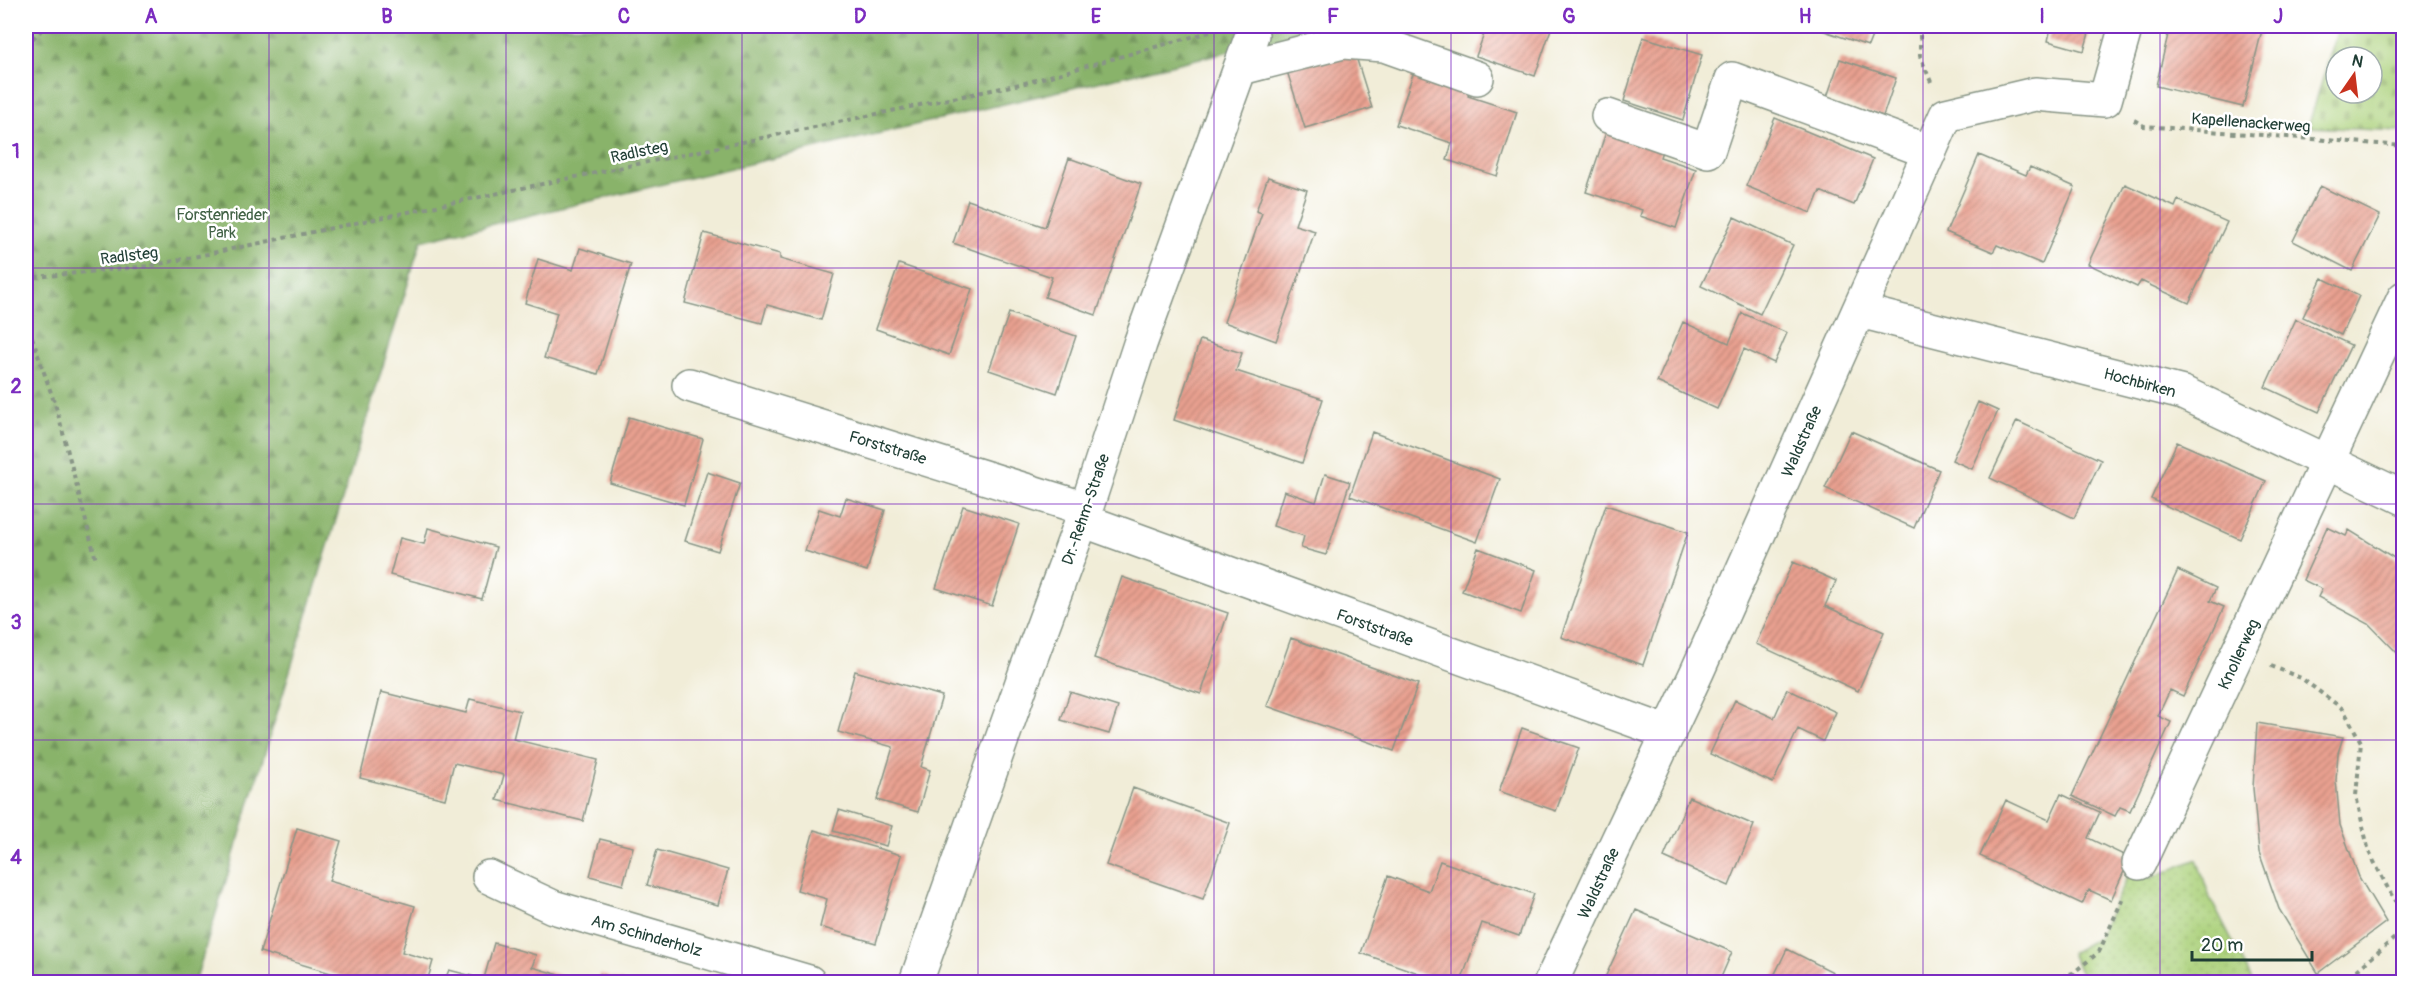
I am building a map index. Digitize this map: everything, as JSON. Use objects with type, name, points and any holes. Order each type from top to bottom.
[{"type":"street","points":[[1946,115],[2035,94],[2105,100],[2126,26]]},
{"type":"street","name":"Dr.-Rehm-Straße","points":[[916,982],[1024,674],[1084,514],[1140,344],[1252,35]]},
{"type":"street","points":[[1241,68],[1343,42],[1384,45],[1477,78]]},
{"type":"street","points":[[1608,116],[1708,151],[1732,79],[1930,152]]},
{"type":"street","name":"Waldstraße","points":[[1551,982],[1669,733],[1946,115]]},
{"type":"street","name":"Knollerweg","points":[[2139,863],[2329,461],[2403,298]]},
{"type":"street","name":"Hochbirken","points":[[1860,311],[2183,393],[2403,498]]},
{"type":"street","name":"Forststraße","points":[[689,385],[1084,514],[1669,733]]},
{"type":"street","name":"Am Schinderholz","points":[[489,877],[554,908],[809,982]]},
{"type":"path","points":[[26,45],[46,26]]},
{"type":"path","name":"Radlsteg","points":[[26,278],[150,266],[943,100],[1064,73],[1229,26],[1252,35]]},
{"type":"path","points":[[1920,26],[1920,56],[1946,115]]},
{"type":"path","name":"Kapellenackerweg","points":[[2105,100],[2144,126],[2403,146]]},
{"type":"path","points":[[26,320],[57,410],[96,560]]},
{"type":"path","points":[[2239,652],[2301,678],[2343,709],[2361,742],[2356,796],[2369,852],[2393,898],[2403,911]]},
{"type":"path","points":[[2044,982],[2073,973],[2099,952],[2139,863]]},
{"type":"path","points":[[2343,982],[2403,930]]},
{"type":"path","points":[[2073,973],[2078,982]]},
{"type":"green space","name":"Forstenrieder Park","points":[[26,26],[1326,26],[1298,35],[421,241],[195,982],[26,982]]},
{"type":"green space","points":[[2339,26],[2403,26],[2403,131],[2308,127],[2324,75],[2324,105],[2384,105],[2384,45],[2333,45]]},
{"type":"green space","points":[[2197,859],[2210,898],[2253,982],[2085,982],[2071,953],[2098,938],[2131,869],[2151,878]]},
{"type":"building","points":[[1487,26],[1552,26],[1535,76],[1476,56]]},
{"type":"building","points":[[1810,26],[1876,26],[1868,46]]},
{"type":"building","points":[[2028,26],[2091,26],[2084,51],[2048,41],[2050,32]]},
{"type":"building","points":[[2170,26],[2263,26],[2243,107],[2156,86]]},
{"type":"building","points":[[1643,37],[1702,55],[1683,120],[1624,101]]},
{"type":"building","points":[[1353,47],[1372,108],[1305,128],[1286,68]]},
{"type":"building","points":[[1840,59],[1896,78],[1883,116],[1827,97]]},
{"type":"building","points":[[1414,71],[1470,90],[1468,96],[1517,112],[1497,176],[1447,160],[1452,143],[1396,125]]},
{"type":"building","points":[[1775,118],[1873,159],[1854,205],[1820,191],[1811,213],[1746,186]]},
{"type":"building","points":[[1607,129],[1663,148],[1660,157],[1696,169],[1676,228],[1640,216],[1642,210],[1586,192]]},
{"type":"building","points":[[1979,155],[2026,175],[2030,167],[2075,187],[2042,264],[1997,245],[1993,252],[1946,232]]},
{"type":"building","points":[[1069,158],[1141,184],[1096,315],[1045,297],[1052,277],[953,243],[968,200],[1045,227]]},
{"type":"building","points":[[1268,177],[1307,190],[1295,225],[1315,231],[1276,341],[1224,322],[1262,213],[1256,211]]},
{"type":"building","points":[[2125,184],[2175,207],[2178,200],[2227,222],[2189,303],[2141,281],[2137,287],[2088,264]]},
{"type":"building","points":[[2320,186],[2380,215],[2352,271],[2293,241]]},
{"type":"building","points":[[1734,217],[1793,245],[1760,314],[1701,286]]},
{"type":"building","points":[[704,233],[780,254],[780,259],[834,274],[821,320],[767,305],[762,323],[685,303]]},
{"type":"building","points":[[580,248],[631,264],[598,374],[544,358],[557,313],[525,303],[538,259],[573,270]]},
{"type":"building","points":[[899,264],[972,289],[949,355],[876,329]]},
{"type":"building","points":[[2322,278],[2359,296],[2341,335],[2303,317]]},
{"type":"building","points":[[1009,313],[1076,336],[1057,393],[989,370]]},
{"type":"building","points":[[1742,313],[1787,333],[1774,363],[1744,349],[1717,409],[1657,382],[1683,322],[1729,343]]},
{"type":"building","points":[[2296,319],[2351,345],[2319,412],[2265,387]]},
{"type":"building","points":[[1200,340],[1242,353],[1236,371],[1323,399],[1302,463],[1174,420]]},
{"type":"building","points":[[1978,402],[1998,411],[1972,469],[1952,460]]},
{"type":"building","points":[[629,417],[703,439],[684,505],[610,483]]},
{"type":"building","points":[[2017,421],[2101,460],[2074,518],[1990,478]]},
{"type":"building","points":[[1851,431],[1939,470],[1914,528],[1825,488]]},
{"type":"building","points":[[1372,432],[1500,479],[1477,542],[1350,496]]},
{"type":"building","points":[[2177,442],[2266,481],[2240,539],[2151,499]]},
{"type":"building","points":[[707,472],[740,483],[718,551],[685,541]]},
{"type":"building","points":[[1325,474],[1350,482],[1326,555],[1301,548],[1304,536],[1273,526],[1284,491],[1316,502]]},
{"type":"building","points":[[846,498],[885,510],[867,571],[805,551],[819,509],[840,516]]},
{"type":"building","points":[[1606,505],[1688,532],[1643,665],[1561,637]]},
{"type":"building","points":[[963,506],[1019,524],[992,606],[936,588]]},
{"type":"building","points":[[2327,527],[2346,536],[2349,530],[2404,564],[2404,660],[2369,624],[2318,597],[2322,589],[2303,580]]},
{"type":"building","points":[[428,528],[496,547],[482,599],[390,575],[400,538],[424,544]]},
{"type":"building","points":[[1478,548],[1536,570],[1521,613],[1462,591]]},
{"type":"building","points":[[1793,562],[1836,581],[1825,606],[1884,632],[1858,691],[1756,644]]},
{"type":"building","points":[[2178,570],[2216,588],[2210,601],[2224,607],[2183,696],[2170,690],[2158,716],[2171,722],[2130,811],[2120,807],[2115,816],[2072,796]]},
{"type":"building","points":[[1122,577],[1228,613],[1201,694],[1094,658]]},
{"type":"building","points":[[1291,638],[1418,684],[1394,751],[1267,706]]},
{"type":"building","points":[[855,671],[942,696],[921,767],[930,770],[918,812],[877,800],[893,747],[838,732]]},
{"type":"building","points":[[1787,689],[1836,712],[1823,741],[1798,729],[1773,783],[1710,754],[1735,700],[1774,718]]},
{"type":"building","points":[[381,692],[466,713],[470,699],[520,711],[513,739],[598,760],[583,821],[497,800],[504,775],[454,763],[445,799],[360,778]]},
{"type":"building","points":[[1070,692],[1118,707],[1109,734],[1061,720]]},
{"type":"building","points":[[2257,723],[2343,737],[2338,753],[2336,780],[2340,825],[2359,877],[2386,922],[2318,973],[2279,909],[2259,852],[2253,788]]},
{"type":"building","points":[[1522,728],[1579,748],[1556,811],[1499,791]]},
{"type":"building","points":[[1133,788],[1230,823],[1203,899],[1106,865]]},
{"type":"building","points":[[2061,794],[2100,812],[2088,838],[2130,858],[2111,900],[2089,890],[2082,904],[1980,856],[2006,800],[2049,820]]},
{"type":"building","points":[[1689,797],[1754,825],[1729,886],[1664,857]]},
{"type":"building","points":[[839,810],[892,826],[886,846],[833,831]]},
{"type":"building","points":[[297,828],[341,841],[329,881],[415,906],[402,952],[433,961],[427,982],[361,982],[260,952]]},
{"type":"building","points":[[814,830],[901,855],[876,943],[820,927],[827,899],[797,890]]},
{"type":"building","points":[[600,839],[633,847],[623,885],[590,876]]},
{"type":"building","points":[[657,850],[728,870],[718,905],[647,885]]},
{"type":"building","points":[[1440,861],[1534,894],[1519,936],[1482,923],[1461,982],[1444,982],[1361,953],[1388,876],[1429,891]]},
{"type":"building","points":[[1636,910],[1732,952],[1719,982],[1603,982]]},
{"type":"building","points":[[494,943],[536,955],[532,967],[583,982],[483,982]]},
{"type":"building","points":[[1787,949],[1833,972],[1827,982],[1771,982]]},
{"type":"building","points":[[449,970],[472,976],[470,982],[444,982]]},
{"type":"building","points":[[600,974],[626,982],[597,982]]}]
